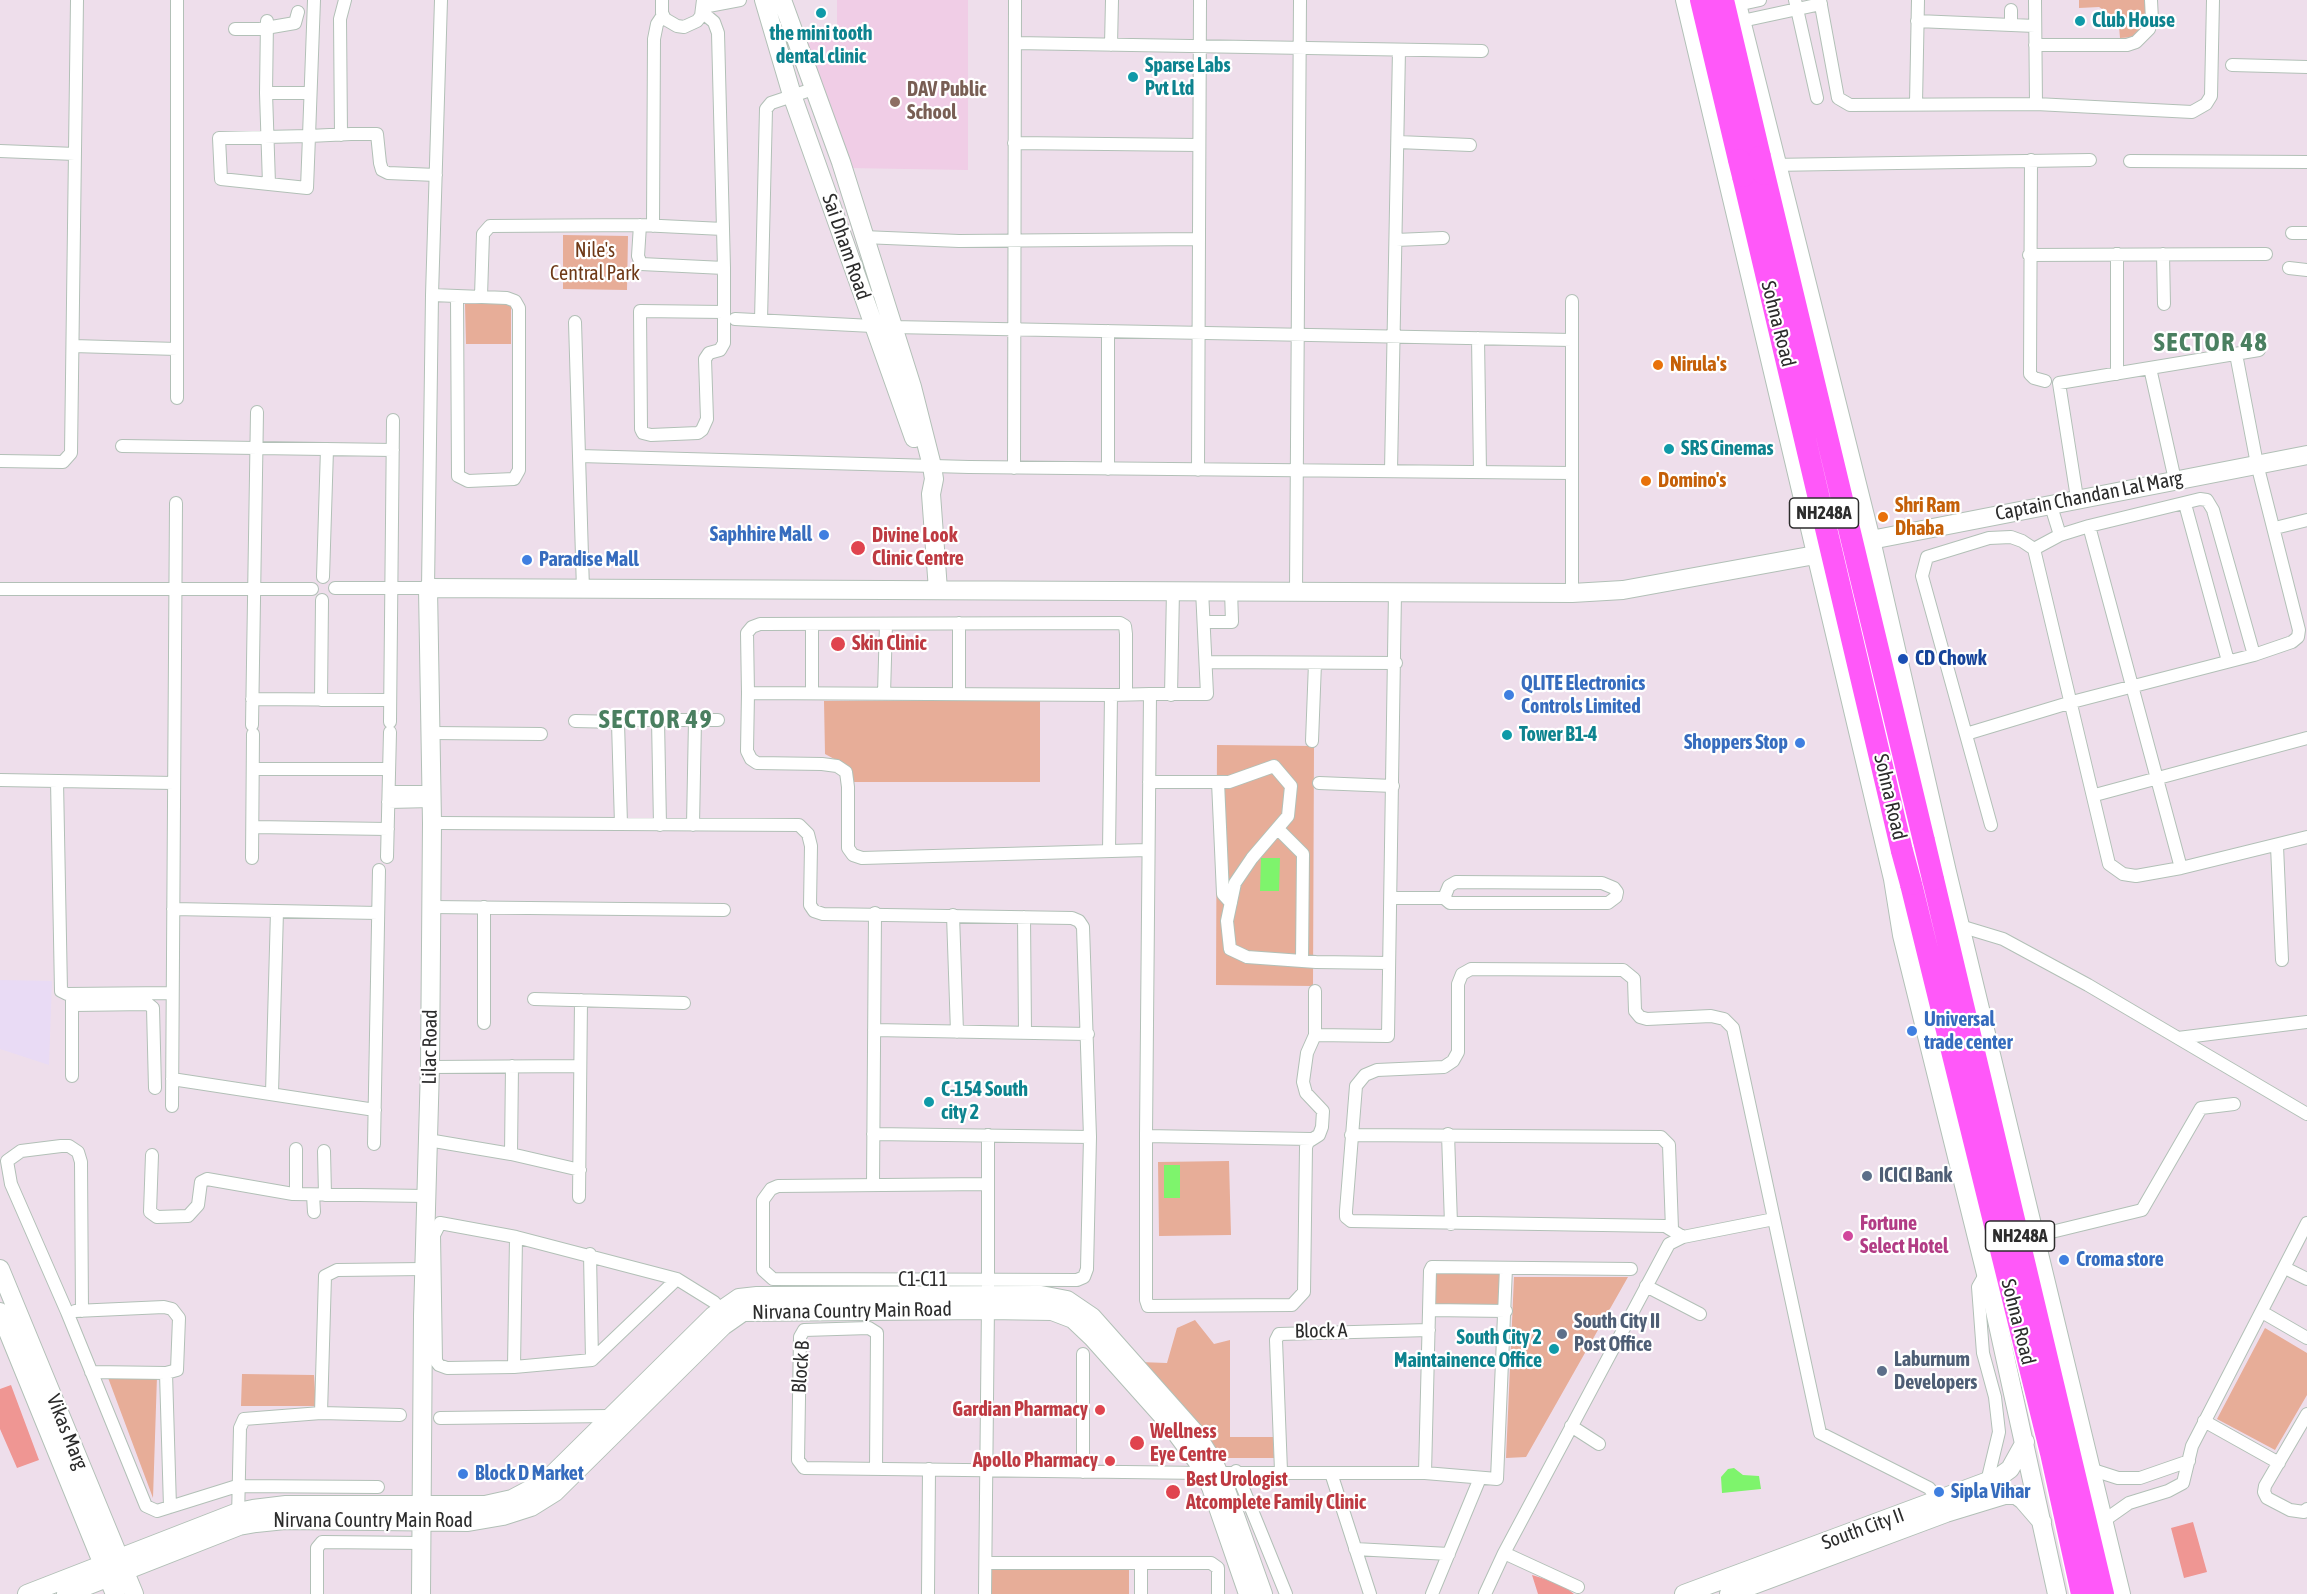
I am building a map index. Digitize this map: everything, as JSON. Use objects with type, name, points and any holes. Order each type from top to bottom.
[{"type":"highway","name":"Sohna Road","points":[[1701,0],[1751,167],[1932,842],[2103,1594]]},
{"type":"highway","name":"Sohna Road","points":[[1734,6],[1751,167],[1895,855],[2051,1453],[2082,1594]]},
{"type":"street","points":[[0,461],[57,462],[68,459],[71,446],[77,0]]},
{"type":"street","points":[[177,0],[177,398]]},
{"type":"street","points":[[314,0],[310,93],[309,136],[307,188],[221,179],[219,138],[309,136],[377,134],[382,170],[388,173],[436,175]]},
{"type":"street","points":[[341,135],[340,19],[345,0]]},
{"type":"street","points":[[428,588],[432,295],[441,0]]},
{"type":"street","points":[[662,0],[663,15],[670,23],[684,27],[697,21],[703,6]]},
{"type":"street","points":[[703,6],[740,0]]},
{"type":"street","name":"Sai Dham Road","points":[[764,0],[792,95],[874,326],[927,466]]},
{"type":"street","name":"Sai Dham Road","points":[[782,0],[841,162],[892,327],[927,466],[938,590]]},
{"type":"street","points":[[1014,468],[1015,0]]},
{"type":"street","points":[[1111,45],[1112,0]]},
{"type":"street","points":[[1198,470],[1200,0]]},
{"type":"street","points":[[1296,591],[1300,0]]},
{"type":"street","points":[[1685,0],[1751,167],[1871,540],[1932,842],[1895,855],[1815,555],[1751,167]]},
{"type":"street","points":[[1734,6],[1760,0]]},
{"type":"street","points":[[1916,103],[1917,0]]},
{"type":"street","points":[[2035,0],[2036,104]]},
{"type":"street","points":[[2035,45],[2127,45],[2136,42],[2149,29],[2152,20],[2151,0]]},
{"type":"street","points":[[1734,6],[1821,2],[1838,98],[1850,105],[2036,104],[2192,112],[2206,104],[2211,96],[2213,0]]},
{"type":"street","points":[[1796,4],[1817,98]]},
{"type":"street","points":[[703,6],[714,22],[718,33],[724,268],[724,312],[723,347],[709,353],[705,360],[707,419],[702,430],[698,433],[651,435],[643,433],[641,429],[640,311],[724,312]]},
{"type":"street","points":[[2011,25],[2012,10]]},
{"type":"street","points":[[235,28],[295,23],[298,12]]},
{"type":"street","points":[[653,226],[654,39],[657,24],[663,15]]},
{"type":"street","points":[[1917,21],[2035,26]]},
{"type":"street","points":[[267,24],[266,93],[269,184]]},
{"type":"street","points":[[1014,44],[1482,51]]},
{"type":"street","points":[[1391,471],[1399,50]]},
{"type":"street","points":[[2232,65],[2307,67]]},
{"type":"street","points":[[761,320],[766,109],[771,104],[792,95],[813,89]]},
{"type":"street","points":[[266,93],[310,93]]},
{"type":"street","points":[[1398,142],[1470,145]]},
{"type":"street","points":[[1014,143],[1199,145]]},
{"type":"street","points":[[0,151],[75,154]]},
{"type":"street","points":[[2031,160],[2030,374],[2034,378],[2045,381]]},
{"type":"street","points":[[1751,167],[2090,160]]},
{"type":"street","points":[[2130,161],[2307,162]]},
{"type":"street","points":[[481,296],[483,234],[490,226],[640,225],[723,229]]},
{"type":"street","points":[[640,225],[638,256],[641,264],[724,268]]},
{"type":"street","points":[[2292,234],[2307,234]]},
{"type":"street","points":[[863,237],[1014,241],[1199,239]]},
{"type":"street","points":[[1396,240],[1443,238]]},
{"type":"street","points":[[2117,254],[2117,374]]},
{"type":"street","points":[[2163,254],[2164,304]]},
{"type":"street","points":[[2029,255],[2266,254]]},
{"type":"street","points":[[2289,268],[2307,270]]},
{"type":"street","points":[[432,295],[507,298],[515,302],[519,308],[519,470],[514,479],[503,482],[468,481],[458,476],[458,297]]},
{"type":"street","points":[[1572,301],[1572,593]]},
{"type":"street","points":[[735,319],[892,327],[1572,340]]},
{"type":"street","points":[[575,322],[583,590]]},
{"type":"street","points":[[1108,331],[1108,469]]},
{"type":"street","points":[[1478,338],[1480,472]]},
{"type":"street","points":[[73,346],[177,349]]},
{"type":"street","points":[[2077,498],[2059,383],[2259,350]]},
{"type":"street","points":[[1966,734],[2072,702],[2254,655],[2292,642],[2298,637],[2300,630],[2257,464],[2236,354]]},
{"type":"street","points":[[2150,368],[2175,480]]},
{"type":"street","points":[[252,858],[257,412]]},
{"type":"street","points":[[387,857],[393,420]]},
{"type":"street","points":[[122,446],[393,450]]},
{"type":"street","points":[[323,577],[327,449]]},
{"type":"street","name":"Captain Chandan Lal Marg","points":[[1871,540],[2050,503],[2307,455]]},
{"type":"street","points":[[580,456],[1014,468],[1572,473]]},
{"type":"street","points":[[2034,549],[2060,535],[2089,526],[2200,499],[2207,500],[2213,510],[2254,655]]},
{"type":"street","points":[[172,1106],[176,503]]},
{"type":"street","points":[[2050,503],[2060,535]]},
{"type":"street","points":[[2185,504],[2228,661]]},
{"type":"street","points":[[2275,528],[2307,520]]},
{"type":"street","points":[[2089,526],[2134,686],[2181,868]]},
{"type":"street","points":[[1991,825],[1922,576],[1928,557],[1989,538],[2011,537],[2034,549],[2095,795],[2109,864],[2123,874],[2136,876],[2181,868],[2307,837]]},
{"type":"street","points":[[335,588],[1572,593],[1623,590],[1815,555]]},
{"type":"street","points":[[323,577],[331,580],[335,588],[331,597],[322,600],[316,598],[312,589],[315,580],[323,577]]},
{"type":"street","name":"Lilac Road","points":[[421,1594],[432,797],[428,588]]},
{"type":"street","points":[[0,589],[175,591],[312,589]]},
{"type":"street","points":[[1171,695],[1173,590]]},
{"type":"street","points":[[748,693],[1207,694],[1202,590]]},
{"type":"street","points":[[1204,622],[1232,622],[1231,590]]},
{"type":"street","points":[[1315,1035],[1387,1037],[1395,592]]},
{"type":"street","points":[[321,700],[322,600]]},
{"type":"street","points":[[959,623],[959,694]]},
{"type":"street","points":[[1126,695],[1126,634],[1125,626],[1120,623],[760,624],[752,627],[747,633],[747,750],[751,759],[757,763],[837,766],[846,772],[848,848],[853,855],[862,858],[1147,850]]},
{"type":"street","points":[[812,693],[813,624]]},
{"type":"street","points":[[884,694],[886,624]]},
{"type":"street","points":[[1206,662],[1395,663]]},
{"type":"street","points":[[1312,741],[1315,663]]},
{"type":"street","points":[[1150,694],[1146,1137],[1146,1300],[1148,1306],[1155,1308],[1297,1302],[1306,1284],[1306,1147],[1311,1139]]},
{"type":"street","points":[[1109,851],[1111,695]]},
{"type":"street","points":[[252,699],[390,700]]},
{"type":"street","points":[[658,720],[660,825]]},
{"type":"street","points":[[693,825],[695,720]]},
{"type":"street","points":[[575,721],[718,720]]},
{"type":"street","points":[[620,722],[617,726],[621,824]]},
{"type":"street","points":[[432,733],[541,734]]},
{"type":"street","points":[[2095,795],[2307,738]]},
{"type":"street","points":[[1149,782],[1229,782],[1274,766],[1291,786],[1288,816],[1252,858],[1235,883],[1227,921],[1230,949],[1247,957],[1389,963]]},
{"type":"street","points":[[253,770],[389,769]]},
{"type":"street","points":[[0,780],[174,783]]},
{"type":"street","points":[[57,781],[60,988],[72,999],[148,1004],[153,1008],[155,1088]]},
{"type":"street","points":[[1218,782],[1224,894],[1231,903]]},
{"type":"street","points":[[1319,783],[1393,786]]},
{"type":"street","points":[[389,797],[432,797]]},
{"type":"street","points":[[439,823],[799,825],[808,834],[811,846],[810,905],[814,911],[823,914],[875,913],[1072,918],[1083,927],[1090,1137],[873,1134]]},
{"type":"street","points":[[253,827],[388,829]]},
{"type":"street","points":[[1278,829],[1304,854],[1302,961]]},
{"type":"street","points":[[2277,846],[2282,960]]},
{"type":"street","points":[[374,1144],[379,870]]},
{"type":"street","points":[[2057,1594],[1986,1273],[1902,935],[1902,882],[1939,873],[1960,926],[2121,1594]]},
{"type":"street","points":[[1390,898],[1443,898],[1450,903],[1608,903],[1616,897],[1617,892],[1614,888],[1602,883],[1456,882],[1449,886],[1443,898]]},
{"type":"street","points":[[431,907],[724,910]]},
{"type":"street","points":[[484,907],[484,1023]]},
{"type":"street","points":[[173,909],[378,913]]},
{"type":"street","points":[[272,1092],[276,911]]},
{"type":"street","points":[[875,913],[873,1185],[988,1184]]},
{"type":"street","points":[[953,915],[957,1032]]},
{"type":"street","points":[[1024,917],[1025,1033]]},
{"type":"street","points":[[1960,926],[2004,939],[2307,1114]]},
{"type":"street","points":[[1683,1237],[1672,1229],[1652,1226],[1357,1223],[1346,1217],[1356,1086],[1365,1076],[1377,1070],[1444,1067],[1453,1061],[1458,1052],[1458,984],[1462,974],[1471,969],[1623,970],[1634,979],[1635,1011],[1640,1017],[1647,1019],[1711,1016],[1724,1019],[1733,1028],[1820,1433],[1929,1488],[1943,1507]]},
{"type":"street","points":[[1146,1137],[1311,1139],[1319,1135],[1323,1111],[1306,1093],[1303,1082],[1307,1053],[1315,1035],[1315,991]]},
{"type":"street","points":[[72,999],[172,993]]},
{"type":"street","points":[[72,999],[72,1076]]},
{"type":"street","points":[[534,999],[684,1003]]},
{"type":"street","points":[[579,1197],[581,1000]]},
{"type":"street","points":[[2178,1038],[2307,1022]]},
{"type":"street","points":[[874,1030],[1088,1034]]},
{"type":"street","points":[[430,1066],[580,1066]]},
{"type":"street","points":[[511,1154],[512,1066]]},
{"type":"street","points":[[172,1079],[272,1092],[375,1110]]},
{"type":"street","points":[[2035,1236],[2142,1210],[2201,1108],[2234,1104]]},
{"type":"street","points":[[1448,1134],[1451,1224]]},
{"type":"street","points":[[986,1594],[988,1135]]},
{"type":"street","points":[[1351,1135],[1661,1137],[1669,1145],[1672,1229]]},
{"type":"street","name":"C1-C11","points":[[873,1185],[778,1186],[771,1189],[763,1200],[761,1265],[766,1275],[773,1279],[988,1299],[1077,1280],[1084,1277],[1087,1269],[1090,1137]]},
{"type":"street","points":[[428,1140],[511,1154],[580,1170]]},
{"type":"street","points":[[82,1311],[81,1162],[78,1152],[69,1146],[21,1151],[7,1161],[10,1184],[67,1312],[146,1506],[157,1511],[237,1486],[378,1487]]},
{"type":"street","points":[[296,1149],[296,1194]]},
{"type":"street","points":[[314,1212],[319,1195],[324,1151]]},
{"type":"street","points":[[152,1155],[150,1209],[154,1216],[181,1218],[188,1216],[198,1205],[201,1182],[204,1179],[296,1194],[426,1196]]},
{"type":"street","points":[[1485,1594],[1504,1553],[1669,1244],[1683,1237],[1774,1219]]},
{"type":"street","points":[[2103,1522],[2129,1503],[2183,1483],[2192,1446],[2307,1222]]},
{"type":"street","points":[[677,1279],[592,1360],[514,1367],[447,1368],[439,1365],[436,1360],[434,1235],[437,1226],[445,1223],[591,1254],[677,1279],[725,1314]]},
{"type":"street","points":[[514,1367],[516,1237]]},
{"type":"street","points":[[591,1254],[592,1360]]},
{"type":"street","points":[[1425,1473],[1430,1271],[1432,1267],[1631,1269]]},
{"type":"street","points":[[1220,1473],[1281,1471],[1425,1473],[1497,1479],[1506,1311],[1506,1268]]},
{"type":"street","points":[[2285,1268],[2307,1279]]},
{"type":"street","name":"Vikas Marg","points":[[0,1269],[114,1574],[134,1594]]},
{"type":"street","points":[[321,1413],[325,1276],[337,1270],[424,1269]]},
{"type":"street","points":[[1986,1273],[1978,1287],[1983,1353],[1995,1397],[1999,1432],[1988,1482]]},
{"type":"street","points":[[1646,1286],[1700,1314]]},
{"type":"street","name":"Nirvana Country Main Road","points":[[66,1594],[238,1519],[286,1505],[487,1519],[517,1512],[543,1500],[562,1485],[739,1298],[757,1296],[988,1299],[1052,1311],[1073,1319],[1093,1338],[1168,1422],[1220,1473],[1211,1487],[1248,1594]]},
{"type":"street","points":[[67,1312],[172,1309],[179,1318],[177,1370],[166,1373],[91,1372]]},
{"type":"street","points":[[1430,1310],[1506,1311]]},
{"type":"street","points":[[0,1312],[114,1574]]},
{"type":"street","points":[[2262,1312],[2307,1338]]},
{"type":"street","name":"Nirvana Country Main Road","points":[[422,1514],[485,1505],[525,1494],[546,1481],[610,1416],[725,1314]]},
{"type":"street","name":"Block B","points":[[876,1468],[877,1333],[869,1328],[804,1330],[800,1341],[799,1464],[809,1468],[1220,1473]]},
{"type":"street","name":"Block A","points":[[1281,1471],[1276,1340],[1279,1334],[1429,1330]]},
{"type":"street","points":[[1083,1354],[1083,1472]]},
{"type":"street","points":[[166,1373],[170,1507]]},
{"type":"street","points":[[238,1519],[240,1428],[244,1419],[321,1413],[400,1415]]},
{"type":"street","points":[[2307,1414],[2265,1486],[2267,1498],[2297,1513],[2307,1509]]},
{"type":"street","points":[[440,1418],[610,1416]]},
{"type":"street","points":[[2204,1421],[2279,1463]]},
{"type":"street","points":[[1571,1426],[1599,1444]]},
{"type":"street","name":"South City II","points":[[1729,1594],[1943,1507],[2010,1469],[2025,1442]]},
{"type":"street","points":[[2090,1469],[2118,1478],[2140,1478],[2188,1461]]},
{"type":"street","points":[[928,1469],[928,1594]]},
{"type":"street","points":[[1220,1473],[1263,1594]]},
{"type":"street","points":[[1220,1473],[1286,1594]]},
{"type":"street","points":[[1331,1473],[1370,1594]]},
{"type":"street","points":[[2150,1474],[2155,1495]]},
{"type":"street","points":[[1432,1594],[1480,1478]]},
{"type":"street","name":"South City II","points":[[1684,1594],[1943,1507],[2016,1495],[2043,1523]]},
{"type":"street","points":[[317,1594],[317,1548],[322,1542],[422,1543]]},
{"type":"street","points":[[1355,1549],[1449,1554]]},
{"type":"street","points":[[1504,1553],[1578,1587]]},
{"type":"street","points":[[986,1563],[1211,1563],[1218,1568],[1218,1594]]},
{"type":"street","points":[[1141,1563],[1142,1594]]},
{"type":"street","name":"Nirvana Country Main Road","points":[[27,1594],[114,1574]]},
{"type":"shaded area","name":"DAV Public School","points":[[837,0],[968,0],[968,170],[846,168],[797,36],[837,37]]},
{"type":"shaded area","points":[[1261,858],[1280,858],[1279,891],[1260,891]]},
{"type":"shaded area","points":[[0,980],[52,981],[49,1065],[0,1049]]},
{"type":"shaded area","points":[[1164,1165],[1180,1165],[1180,1198],[1164,1198]]},
{"type":"shaded area","points":[[11,1385],[39,1460],[17,1468],[0,1429],[0,1389]]},
{"type":"shaded area","points":[[1734,1468],[1743,1475],[1759,1476],[1761,1489],[1722,1493],[1721,1477],[1728,1469]]},
{"type":"shaded area","points":[[2193,1522],[2207,1572],[2184,1578],[2171,1528]]},
{"type":"shaded area","points":[[1532,1575],[1561,1584],[1574,1594],[1538,1594]]},
{"type":"green space","points":[[2079,0],[2144,0],[2148,18],[2135,37],[2120,38],[2119,26],[2113,16],[2099,7],[2079,8]]},
{"type":"green space","name":"Nile's Central Park","points":[[563,235],[628,236],[627,290],[563,289]]},
{"type":"green space","points":[[465,304],[511,304],[511,344],[466,344]]},
{"type":"green space","points":[[1040,700],[1040,782],[851,782],[851,768],[825,754],[824,701]]},
{"type":"green space","points":[[1217,745],[1314,746],[1313,986],[1216,985]]},
{"type":"green space","points":[[1229,1161],[1231,1235],[1159,1236],[1158,1162]]},
{"type":"green space","points":[[1433,1270],[1502,1271],[1502,1306],[1432,1305]]},
{"type":"green space","points":[[1514,1277],[1628,1277],[1526,1457],[1506,1458]]},
{"type":"green space","points":[[1195,1320],[1214,1344],[1230,1340],[1230,1437],[1273,1437],[1274,1458],[1219,1458],[1139,1362],[1167,1363],[1177,1328]]},
{"type":"green space","points":[[2265,1328],[2307,1353],[2307,1395],[2275,1450],[2217,1419]]},
{"type":"green space","points":[[242,1374],[314,1375],[316,1406],[241,1406]]},
{"type":"green space","points":[[107,1375],[157,1376],[153,1498]]},
{"type":"green space","points":[[991,1561],[1129,1562],[1129,1594],[991,1594]]},
{"type":"place","name":"the mini tooth dental clinic","points":[[821,13]]},
{"type":"place","name":"Club House","points":[[2080,21]]},
{"type":"place","name":"Sparse Labs Pvt Ltd","points":[[1133,77]]},
{"type":"place","name":"DAV Public School","points":[[895,102]]},
{"type":"place","name":"Nirula's","points":[[1658,365]]},
{"type":"place","name":"SRS Cinemas","points":[[1669,449]]},
{"type":"place","name":"Domino's","points":[[1646,481]]},
{"type":"place","name":"Shri Ram Dhaba","points":[[1883,517]]},
{"type":"place","name":"Saphhire Mall","points":[[824,535]]},
{"type":"place","name":"Divine Look Clinic Centre","points":[[858,548]]},
{"type":"place","name":"Paradise Mall","points":[[527,560]]},
{"type":"place","name":"Skin Clinic","points":[[838,644]]},
{"type":"place","name":"CD Chowk","points":[[1903,659]]},
{"type":"place","name":"QLITE Electronics Controls Limited","points":[[1509,695]]},
{"type":"place","name":"Tower B1-4","points":[[1507,735]]},
{"type":"place","name":"Shoppers Stop","points":[[1800,743]]},
{"type":"place","name":"Universal trade center","points":[[1912,1031]]},
{"type":"place","name":"C-154 South city 2","points":[[929,1102]]},
{"type":"place","name":"ICICI Bank","points":[[1867,1176]]},
{"type":"place","name":"Fortune Select Hotel","points":[[1848,1236]]},
{"type":"place","name":"Croma store","points":[[2064,1260]]},
{"type":"place","name":"South City II Post Office","points":[[1562,1334]]},
{"type":"place","name":"South City 2 Maintainence Office","points":[[1554,1349]]},
{"type":"place","name":"Laburnum Developers","points":[[1882,1371]]},
{"type":"place","name":"Gardian Pharmacy","points":[[1100,1410]]},
{"type":"place","name":"Wellness Eye Centre","points":[[1137,1443]]},
{"type":"place","name":"Apollo Pharmacy","points":[[1110,1461]]},
{"type":"place","name":"Block D Market","points":[[463,1474]]},
{"type":"place","name":"Best Urologist Atcomplete Family Clinic","points":[[1173,1492]]},
{"type":"place","name":"Sipla Vihar","points":[[1939,1492]]},
{"type":"district","name":"SECTOR 48","points":[[2211,343]]},
{"type":"district","name":"SECTOR 49","points":[[656,720]]}]
